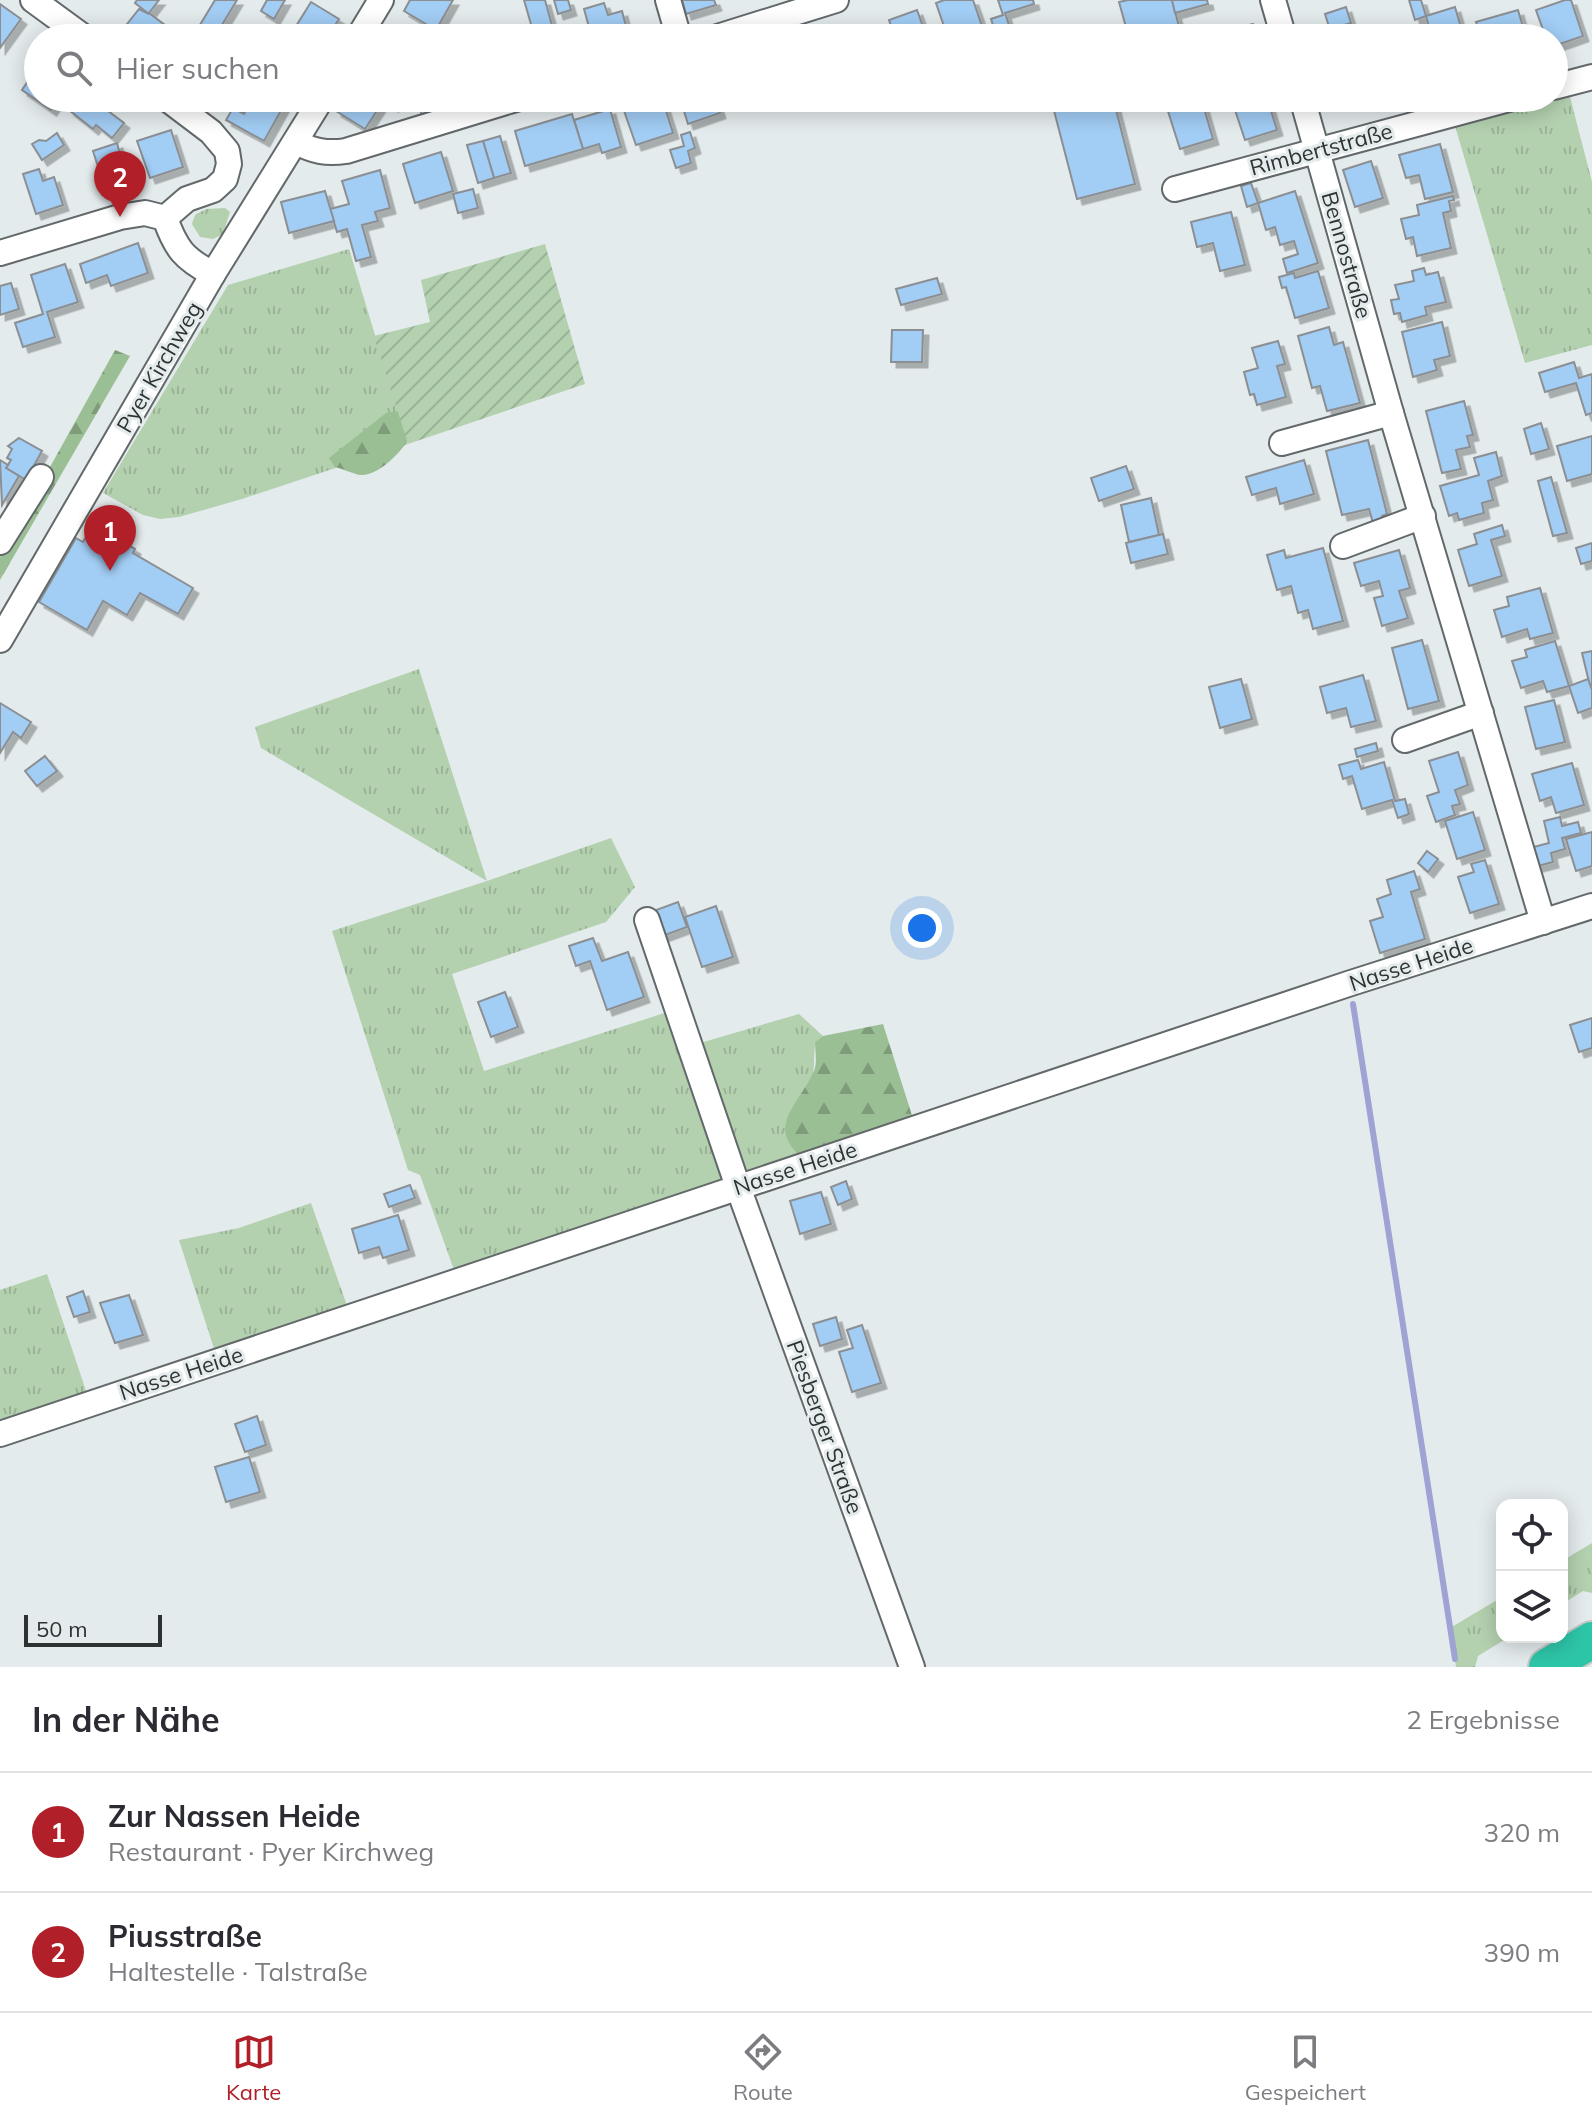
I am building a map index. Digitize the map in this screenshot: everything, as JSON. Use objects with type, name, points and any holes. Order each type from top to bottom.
[{"type":"highway","points":[[1547,1667],[1592,1640]]},
{"type":"street","points":[[33,0],[66,24]]},
{"type":"street","points":[[366,24],[381,0]]},
{"type":"street","points":[[668,0],[675,24]]},
{"type":"street","points":[[759,24],[836,0]]},
{"type":"street","points":[[1273,0],[1280,24]]},
{"type":"street","points":[[1568,83],[1592,77]]},
{"type":"street","points":[[165,218],[187,199],[213,190],[225,179],[229,164],[227,151],[211,132],[185,112]]},
{"type":"street","name":"Pyer Kirchweg","points":[[0,640],[213,274],[314,112]]},
{"type":"street","points":[[296,142],[311,150],[329,153],[346,151],[473,112]]},
{"type":"street","name":"Bennostraße","points":[[1306,112],[1391,413],[1543,922]]},
{"type":"street","name":"Rimbertstraße","points":[[1175,189],[1460,112]]},
{"type":"street","points":[[0,253],[120,217],[145,213],[165,218]]},
{"type":"street","points":[[165,218],[183,256],[213,274]]},
{"type":"street","points":[[1282,443],[1391,413]]},
{"type":"street","points":[[0,542],[41,477]]},
{"type":"street","points":[[1343,546],[1423,516]]},
{"type":"street","points":[[1405,740],[1481,713]]},
{"type":"street","name":"Nasse Heide","points":[[0,1434],[1592,906]]},
{"type":"street","name":"Piesberger Straße","points":[[647,920],[738,1187],[912,1667]]},
{"type":"green space","points":[[1568,93],[1592,182],[1592,345],[1525,363],[1455,126],[1503,112],[1568,112]]},
{"type":"green space","points":[[225,208],[230,212],[223,234],[213,239],[200,237],[192,224],[195,215],[206,209]]},
{"type":"green space","points":[[545,244],[585,384],[408,444],[374,336],[430,322],[421,280]]},
{"type":"green space","points":[[349,249],[408,444],[179,517],[160,519],[143,515],[103,493],[228,285]]},
{"type":"green space","points":[[115,350],[130,356],[0,580],[0,557]]},
{"type":"green space","points":[[398,411],[406,415],[413,431],[391,460],[367,474],[335,467],[329,458],[386,413]]},
{"type":"green space","points":[[419,669],[487,881],[261,748],[255,727]]},
{"type":"green space","points":[[611,838],[635,887],[606,922],[452,974],[484,1071],[677,1009],[690,1046],[799,1014],[823,1036],[815,1042],[809,1163],[458,1281],[420,1175],[408,1170],[332,931]]},
{"type":"green space","points":[[883,1024],[916,1128],[809,1163],[795,1151],[785,1129],[792,1109],[815,1070],[815,1042],[823,1036]]},
{"type":"green space","points":[[311,1203],[351,1317],[218,1361],[179,1240],[239,1228]]},
{"type":"green space","points":[[47,1274],[90,1403],[0,1434],[0,1290]]},
{"type":"green space","points":[[1592,1543],[1592,1593],[1583,1591],[1568,1600],[1568,1557]]},
{"type":"green space","points":[[1496,1601],[1496,1643],[1499,1643],[1478,1656],[1475,1667],[1456,1667],[1450,1628]]},
{"type":"building","points":[[137,0],[159,0],[149,13],[164,24],[127,24],[139,9],[149,14],[135,3]]},
{"type":"building","points":[[215,0],[237,0],[222,24],[200,24]]},
{"type":"building","points":[[267,0],[285,0],[274,19],[261,11]]},
{"type":"building","points":[[410,0],[453,0],[439,24],[426,24],[404,11]]},
{"type":"building","points":[[524,0],[545,0],[552,24],[531,24]]},
{"type":"building","points":[[554,0],[568,0],[571,10],[558,14]]},
{"type":"building","points":[[682,0],[714,0],[716,5],[686,14]]},
{"type":"building","points":[[973,0],[981,24],[943,24],[936,3]]},
{"type":"building","points":[[998,0],[1033,0],[1034,4],[1005,13],[1009,24],[993,24],[991,19],[1003,15]]},
{"type":"building","points":[[1172,0],[1178,24],[1125,24],[1119,2]]},
{"type":"building","points":[[1172,0],[1207,0],[1208,4],[1175,13]]},
{"type":"building","points":[[1409,0],[1421,0],[1426,16],[1415,20]]},
{"type":"building","points":[[1571,0],[1583,36],[1568,41],[1568,24],[1541,24],[1536,10]]},
{"type":"building","points":[[311,2],[339,19],[336,24],[297,24]]},
{"type":"building","points":[[604,3],[608,15],[622,11],[625,24],[588,24],[584,9]]},
{"type":"building","points":[[0,4],[21,19],[0,48]]},
{"type":"building","points":[[1346,7],[1351,23],[1328,24],[1325,14]]},
{"type":"building","points":[[1455,7],[1460,24],[1428,24],[1426,16]]},
{"type":"building","points":[[917,10],[922,24],[890,24],[889,20]]},
{"type":"building","points":[[1518,10],[1522,24],[1477,24]]},
{"type":"building","points":[[72,112],[110,112],[124,123],[112,138],[96,125],[93,129]]},
{"type":"building","points":[[231,112],[280,112],[264,141],[226,120]]},
{"type":"building","points":[[338,112],[376,112],[365,129]]},
{"type":"building","points":[[611,112],[621,147],[602,153],[599,144],[583,149],[574,120]]},
{"type":"building","points":[[624,112],[666,112],[673,133],[636,145]]},
{"type":"building","points":[[684,112],[720,112],[720,113],[688,124]]},
{"type":"building","points":[[1054,112],[1117,112],[1135,184],[1077,199]]},
{"type":"building","points":[[1168,112],[1205,112],[1213,139],[1180,149]]},
{"type":"building","points":[[1236,112],[1271,112],[1277,130],[1245,140]]},
{"type":"building","points":[[572,114],[583,149],[525,166],[515,131]]},
{"type":"building","points":[[171,130],[183,167],[150,178],[137,141]]},
{"type":"building","points":[[690,132],[695,148],[688,151],[691,163],[676,168],[670,150],[684,146],[681,135]]},
{"type":"building","points":[[57,133],[64,145],[42,160],[32,144],[39,140],[46,141]]},
{"type":"building","points":[[500,136],[511,173],[494,178],[483,141]]},
{"type":"building","points":[[483,141],[494,178],[478,183],[467,145]]},
{"type":"building","points":[[117,143],[124,169],[101,176],[93,151]]},
{"type":"building","points":[[1440,144],[1453,192],[1425,199],[1419,175],[1406,178],[1399,155]]},
{"type":"building","points":[[441,152],[453,191],[415,203],[403,164]]},
{"type":"building","points":[[1371,161],[1383,198],[1355,207],[1343,170]]},
{"type":"building","points":[[39,169],[43,181],[54,177],[63,205],[36,214],[23,174]]},
{"type":"building","points":[[380,170],[390,208],[375,212],[378,221],[362,225],[371,257],[356,261],[347,229],[337,232],[330,209],[349,204],[342,181]]},
{"type":"building","points":[[1251,183],[1258,203],[1247,207],[1241,186]]},
{"type":"building","points":[[473,189],[478,208],[458,213],[453,194]]},
{"type":"building","points":[[325,191],[334,221],[289,233],[281,202]]},
{"type":"building","points":[[1295,191],[1318,263],[1287,273],[1283,259],[1298,254],[1294,241],[1280,245],[1275,227],[1266,230],[1258,203]]},
{"type":"building","points":[[1453,196],[1454,200],[1449,201],[1451,211],[1443,213],[1451,248],[1417,256],[1413,237],[1406,239],[1401,219],[1419,215],[1417,205]]},
{"type":"building","points":[[1231,212],[1245,265],[1220,271],[1213,243],[1197,247],[1191,222]]},
{"type":"building","points":[[138,243],[148,273],[111,286],[107,275],[86,283],[80,264]]},
{"type":"building","points":[[65,264],[78,302],[47,312],[55,337],[23,347],[15,323],[43,314],[31,275]]},
{"type":"building","points":[[1424,268],[1426,275],[1438,272],[1446,302],[1425,307],[1427,315],[1402,322],[1400,313],[1394,314],[1391,300],[1399,299],[1395,285],[1414,281],[1412,271]]},
{"type":"building","points":[[1318,271],[1329,308],[1295,318],[1286,287],[1282,288],[1279,277],[1294,273],[1295,278]]},
{"type":"building","points":[[937,278],[942,294],[901,305],[896,289]]},
{"type":"building","points":[[11,283],[19,309],[0,315],[0,286]]},
{"type":"building","points":[[1442,322],[1450,356],[1434,360],[1437,370],[1413,377],[1402,332]]},
{"type":"building","points":[[1329,327],[1334,345],[1343,342],[1360,403],[1327,411],[1320,386],[1312,388],[1298,336]]},
{"type":"building","points":[[892,330],[923,330],[922,362],[891,362]]},
{"type":"building","points":[[1278,341],[1285,364],[1277,366],[1286,397],[1257,405],[1254,394],[1250,395],[1244,372],[1258,368],[1252,348]]},
{"type":"building","points":[[1574,362],[1579,378],[1592,374],[1592,413],[1586,415],[1576,383],[1545,392],[1539,373]]},
{"type":"building","points":[[1464,401],[1473,435],[1467,436],[1470,447],[1456,450],[1461,469],[1442,473],[1426,411]]},
{"type":"building","points":[[1541,423],[1549,449],[1531,454],[1524,429]]},
{"type":"building","points":[[1592,436],[1592,474],[1567,481],[1557,446]]},
{"type":"building","points":[[19,438],[42,451],[26,480],[6,468],[12,449],[8,446]]},
{"type":"building","points":[[1368,440],[1387,514],[1382,516],[1383,520],[1373,523],[1369,509],[1342,515],[1326,451]]},
{"type":"building","points":[[1496,452],[1502,476],[1488,481],[1493,500],[1482,503],[1484,513],[1459,520],[1457,513],[1449,516],[1440,486],[1479,475],[1474,458]]},
{"type":"building","points":[[0,460],[19,476],[2,505]]},
{"type":"building","points":[[1304,460],[1314,494],[1280,504],[1276,488],[1252,495],[1246,477]]},
{"type":"building","points":[[1126,466],[1134,489],[1099,501],[1091,478]]},
{"type":"building","points":[[1551,477],[1567,533],[1553,536],[1538,481]]},
{"type":"building","points":[[1151,498],[1159,535],[1129,542],[1121,505]]},
{"type":"building","points":[[99,513],[121,526],[115,537],[135,549],[133,553],[193,588],[178,614],[140,593],[127,615],[103,601],[87,630],[39,602],[76,538],[83,542]]},
{"type":"building","points":[[1502,525],[1505,536],[1491,540],[1502,576],[1469,586],[1458,550],[1477,544],[1474,534]]},
{"type":"building","points":[[1163,534],[1168,554],[1131,563],[1126,543]]},
{"type":"building","points":[[1592,543],[1592,561],[1581,564],[1576,548]]},
{"type":"building","points":[[1323,548],[1343,621],[1313,629],[1308,610],[1298,613],[1291,586],[1277,590],[1267,555],[1284,550],[1286,558]]},
{"type":"building","points":[[1399,550],[1410,588],[1399,591],[1408,618],[1382,626],[1374,598],[1383,596],[1379,581],[1361,586],[1354,563]]},
{"type":"building","points":[[1540,588],[1553,633],[1530,639],[1527,629],[1502,637],[1494,610],[1509,606],[1507,597]]},
{"type":"building","points":[[1422,640],[1439,701],[1408,709],[1392,648]]},
{"type":"building","points":[[1555,641],[1569,686],[1547,692],[1543,681],[1521,688],[1512,661],[1527,657],[1525,650]]},
{"type":"building","points":[[1592,651],[1592,685],[1590,686],[1582,653]]},
{"type":"building","points":[[1363,675],[1376,721],[1351,727],[1346,708],[1327,713],[1320,687]]},
{"type":"building","points":[[1241,679],[1252,719],[1220,728],[1209,687]]},
{"type":"building","points":[[1588,679],[1592,690],[1592,708],[1578,713],[1569,686]]},
{"type":"building","points":[[1554,700],[1565,742],[1536,749],[1525,707]]},
{"type":"building","points":[[0,703],[31,722],[21,738],[13,732],[0,753]]},
{"type":"building","points":[[1376,743],[1378,751],[1357,757],[1355,749]]},
{"type":"building","points":[[1458,752],[1468,785],[1455,790],[1460,804],[1452,806],[1455,815],[1436,822],[1427,796],[1439,792],[1429,761]]},
{"type":"building","points":[[45,756],[57,771],[37,786],[25,771]]},
{"type":"building","points":[[1358,760],[1361,769],[1384,762],[1395,801],[1405,799],[1409,814],[1398,818],[1392,800],[1362,809],[1352,776],[1343,779],[1339,765]]},
{"type":"building","points":[[1572,763],[1584,805],[1556,813],[1551,797],[1540,801],[1532,774]]},
{"type":"building","points":[[1473,812],[1485,850],[1457,859],[1445,821]]},
{"type":"building","points":[[1560,817],[1562,826],[1578,822],[1581,833],[1562,838],[1565,849],[1551,853],[1553,862],[1534,867],[1530,848],[1549,843],[1544,821]]},
{"type":"building","points":[[1592,832],[1592,866],[1576,871],[1566,839]]},
{"type":"building","points":[[1427,851],[1438,859],[1428,872],[1418,863]]},
{"type":"building","points":[[1485,860],[1499,904],[1470,913],[1458,877],[1474,872],[1471,864]]},
{"type":"building","points":[[1414,871],[1420,889],[1411,892],[1425,939],[1380,953],[1370,921],[1383,917],[1377,899],[1391,894],[1387,880]]},
{"type":"building","points":[[678,902],[687,927],[657,938],[648,913]]},
{"type":"building","points":[[716,906],[733,957],[702,967],[685,917]]},
{"type":"building","points":[[593,938],[602,961],[628,952],[644,997],[607,1010],[590,961],[576,966],[569,946]]},
{"type":"building","points":[[505,992],[518,1027],[491,1037],[478,1002]]},
{"type":"building","points":[[1592,1018],[1592,1048],[1579,1052],[1570,1025]]},
{"type":"building","points":[[846,1181],[852,1199],[838,1205],[831,1187]]},
{"type":"building","points":[[410,1185],[415,1198],[389,1207],[384,1194]]},
{"type":"building","points":[[821,1192],[831,1224],[800,1234],[790,1201]]},
{"type":"building","points":[[398,1215],[409,1250],[383,1258],[379,1247],[359,1253],[352,1229]]},
{"type":"building","points":[[83,1291],[90,1312],[74,1317],[67,1297]]},
{"type":"building","points":[[129,1295],[143,1335],[115,1343],[100,1303]]},
{"type":"building","points":[[836,1317],[842,1339],[820,1346],[813,1324]]},
{"type":"building","points":[[862,1325],[881,1383],[852,1392],[839,1352],[853,1348],[847,1330]]},
{"type":"building","points":[[257,1416],[266,1445],[245,1452],[235,1424]]},
{"type":"building","points":[[249,1457],[260,1492],[226,1502],[215,1467]]},
{"type":"waterway","points":[[1353,1004],[1455,1659]]},
{"type":"place","name":"Piusstraße","points":[[120,217]]},
{"type":"place","name":"Zur Nassen Heide","points":[[110,571]]}]
